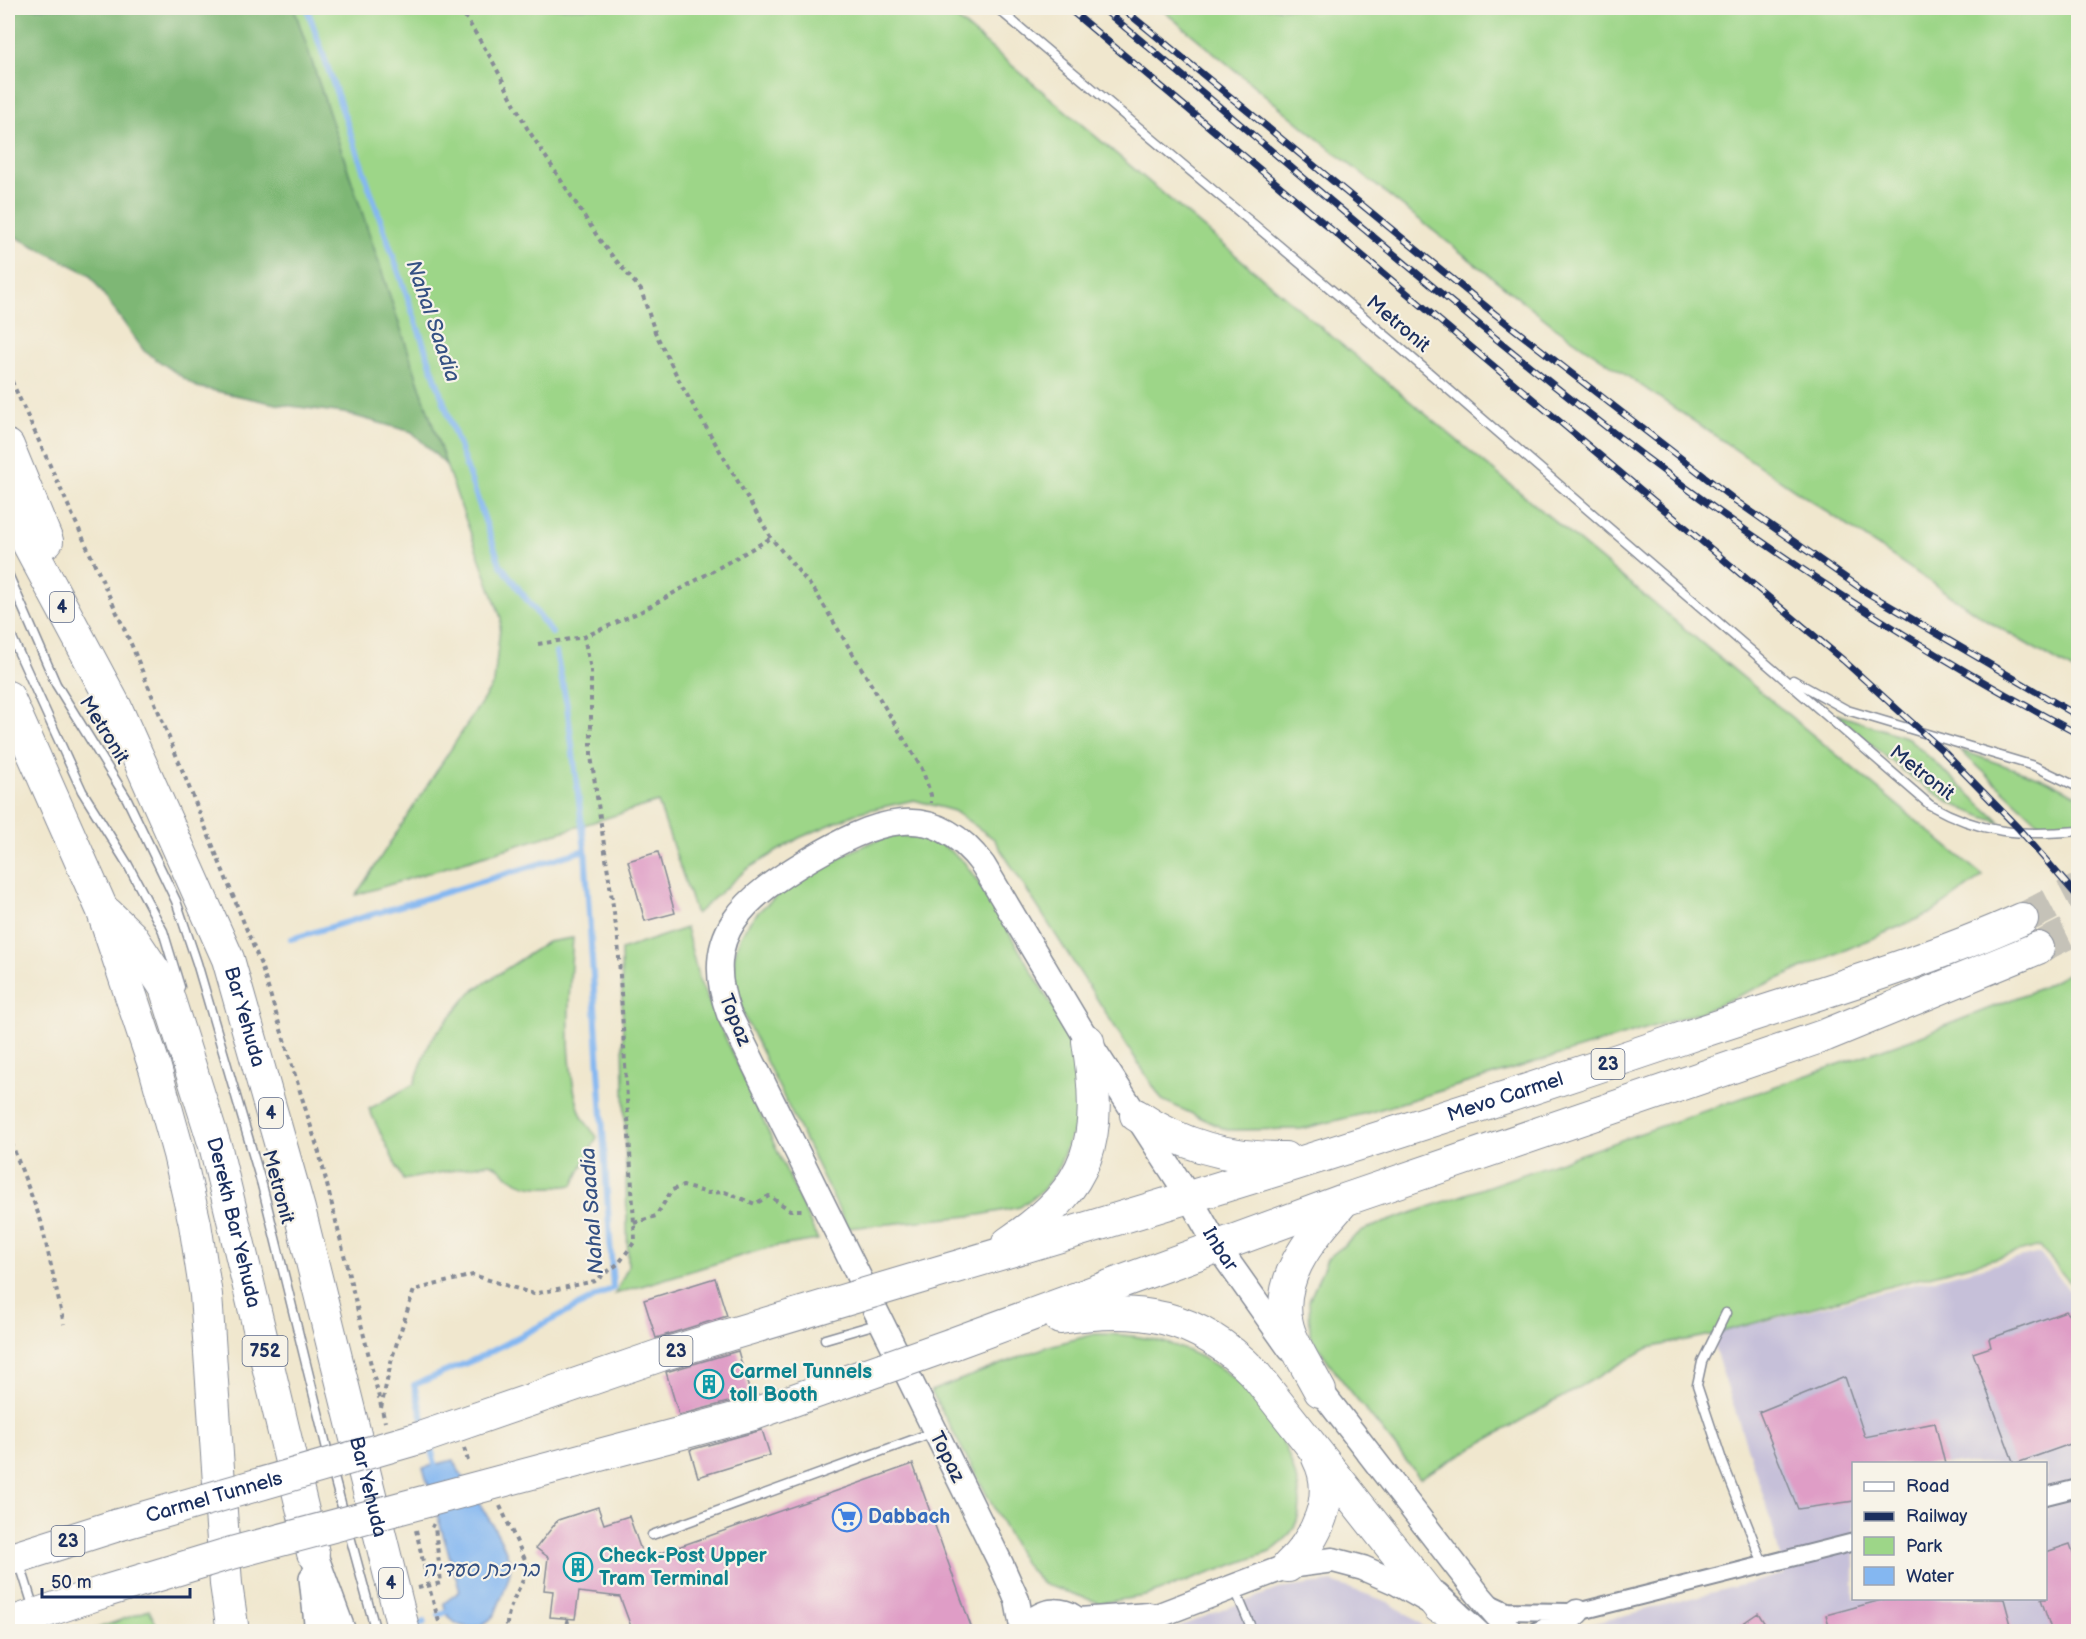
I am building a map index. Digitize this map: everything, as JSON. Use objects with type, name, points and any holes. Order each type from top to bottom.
[{"type":"highway","points":[[8,446],[116,708]]},
{"type":"highway","name":"Bar Yehuda","points":[[8,506],[116,708],[228,959],[299,1209],[404,1632]]},
{"type":"highway","points":[[8,697],[102,909],[158,1079],[179,1154],[195,1224],[206,1295],[226,1584],[233,1632]]},
{"type":"highway","name":"Derekh Bar Yehuda","points":[[102,909],[131,936],[165,987],[216,1149],[314,1553]]},
{"type":"highway","name":"Mevo Carmel","points":[[1189,1197],[1584,1072],[1922,957],[2022,919]]},
{"type":"highway","name":"23","points":[[22,1620],[228,1554],[757,1413],[1000,1328],[1107,1285],[1344,1200],[1826,1035],[2038,948]]},
{"type":"highway","points":[[985,1258],[1023,1233],[1052,1209],[1065,1194],[1086,1160],[1094,1126],[1095,1105],[1088,1041]]},
{"type":"highway","points":[[1136,1115],[1172,1137],[1223,1155],[1253,1159],[1316,1158]]},
{"type":"highway","name":"23","points":[[985,1258],[1189,1197]]},
{"type":"highway","points":[[1320,1391],[1289,1332],[1286,1292],[1302,1252],[1344,1200]]},
{"type":"highway","name":"Carmel Tunnels","points":[[13,1559],[118,1525],[423,1437],[661,1355],[985,1258]]},
{"type":"highway","points":[[1000,1328],[1100,1311],[1137,1312],[1189,1326],[1206,1334],[1236,1354],[1439,1607]]},
{"type":"highway","points":[[1288,1566],[1309,1541],[1324,1503],[1321,1464],[1312,1447]]},
{"type":"main road","name":"Derekh Bar Yehuda","points":[[314,1553],[313,1587],[319,1632]]},
{"type":"main road","points":[[314,1553],[342,1632]]},
{"type":"street","name":"Topaz","points":[[1001,1564],[729,1014],[721,984],[721,950],[735,916],[762,889],[780,877],[846,838],[879,824],[910,822],[931,825],[964,844],[974,853],[996,885],[1088,1041]]},
{"type":"street","name":"Inbar","points":[[1088,1041],[1189,1197],[1217,1246],[1320,1391],[1478,1594],[1511,1632]]},
{"type":"street","points":[[2047,1496],[2079,1488]]},
{"type":"street","points":[[1534,1632],[1577,1612],[1852,1542]]},
{"type":"street","points":[[1388,1543],[1483,1632]]},
{"type":"street","points":[[1125,1632],[1162,1614],[1288,1566],[1333,1560],[1347,1563],[1397,1583],[1439,1607],[1460,1632]]},
{"type":"street","points":[[1001,1564],[1020,1584],[1075,1621]]},
{"type":"street","points":[[1001,1564],[1017,1600],[1023,1632]]},
{"type":"street","points":[[1478,1594],[1507,1611],[1577,1612]]},
{"type":"street","points":[[1562,1632],[1577,1612]]},
{"type":"street","points":[[1023,1632],[1037,1615],[1075,1621],[1162,1614]]},
{"type":"lane","name":"Metronit","points":[[997,8],[1389,338],[1914,791],[1946,814],[1996,831],[2049,834],[2079,831]]},
{"type":"lane","name":"Metronit","points":[[8,574],[56,684],[127,799],[176,901],[197,963],[262,1185],[317,1415],[376,1632]]},
{"type":"lane","name":"Metronit","points":[[8,629],[82,791],[128,865],[163,932],[183,993]]},
{"type":"lane","name":"Metronit","points":[[1774,669],[1846,710],[2034,766],[2079,787]]},
{"type":"lane","points":[[200,1066],[216,1149]]},
{"type":"lane","points":[[1726,1312],[1702,1362],[1697,1385],[1723,1462],[1763,1564]]},
{"type":"lane","points":[[825,1339],[880,1323]]},
{"type":"lane","points":[[652,1535],[934,1432]]},
{"type":"lane","points":[[314,1553],[334,1632]]},
{"type":"lane","points":[[13,1559],[22,1620]]},
{"type":"lane","points":[[1234,1587],[1253,1632]]},
{"type":"path","points":[[460,8],[492,60],[527,128],[603,245],[641,291],[655,332],[683,388],[771,538],[815,591],[922,769],[931,795],[931,825]]},
{"type":"path","points":[[538,644],[584,636],[642,611],[771,538]]},
{"type":"path","points":[[380,1408],[392,1358],[414,1290],[473,1275],[534,1294],[595,1281],[619,1263],[635,1241],[618,940],[591,756],[591,669],[584,636]]},
{"type":"path","points":[[8,1134],[41,1221],[64,1324]]},
{"type":"path","points":[[634,1223],[656,1216],[672,1190],[683,1185],[708,1193],[725,1192],[755,1204],[770,1196],[790,1210],[825,1210]]},
{"type":"path","points":[[462,1442],[467,1462],[473,1470]]},
{"type":"path","points":[[497,1502],[516,1534],[529,1568],[511,1604],[506,1622],[507,1632]]},
{"type":"path","points":[[420,1599],[416,1589],[428,1584],[441,1583],[435,1527],[427,1522]]},
{"type":"path","points":[[415,1527],[442,1632]]},
{"type":"path","points":[[567,1619],[570,1632]]},
{"type":"shaded area","points":[[2040,1253],[2078,1302],[2078,1631],[1586,1632],[1587,1625],[1784,1574],[1770,1516],[1710,1335]]},
{"type":"shaded area","points":[[1332,1582],[1388,1602],[1419,1622],[1427,1631],[1164,1632],[1278,1589]]},
{"type":"green space","points":[[8,8],[294,8],[446,465],[412,432],[344,413],[276,404],[197,387],[144,351],[89,274],[8,233]]},
{"type":"green space","points":[[294,8],[944,8],[1330,335],[1983,876],[1931,913],[1701,1012],[1371,1112],[1301,1129],[1227,1130],[1162,1100],[994,839],[954,811],[914,800],[860,812],[799,838],[747,869],[696,914],[658,802],[356,895],[494,683],[501,618],[446,465]]},
{"type":"green space","points":[[1160,8],[2078,8],[2078,674],[1988,621],[1555,327],[1334,152]]},
{"type":"green space","points":[[1836,714],[1908,738],[2001,823],[1953,804],[1933,792],[1894,763]]},
{"type":"green space","points":[[1960,750],[2049,781],[2078,796],[2078,824],[2042,826]]},
{"type":"green space","points":[[893,835],[927,838],[941,844],[964,862],[985,892],[1077,1048],[1078,1117],[1058,1169],[1043,1190],[1020,1207],[980,1215],[848,1228],[741,1010],[734,985],[733,962],[746,926],[775,898],[843,856]]},
{"type":"green space","points":[[686,928],[699,980],[818,1240],[767,1248],[615,1294],[628,1267],[621,950]]},
{"type":"green space","points":[[573,938],[569,1027],[572,1074],[581,1114],[597,1137],[573,1185],[542,1187],[527,1185],[513,1179],[490,1163],[403,1180],[369,1109],[414,1084],[430,1041],[471,992],[547,942]]},
{"type":"green space","points":[[2078,968],[2078,1293],[2040,1246],[1710,1335],[1648,1348],[1420,1478],[1337,1374],[1310,1335],[1309,1301],[1327,1259],[1363,1230],[1914,1038],[2043,987]]},
{"type":"green space","points":[[1095,1334],[1150,1339],[1188,1351],[1233,1377],[1258,1402],[1268,1415],[1285,1447],[1299,1491],[1299,1514],[1296,1524],[1282,1543],[1270,1552],[1145,1596],[1100,1603],[1043,1584],[1023,1562],[931,1391],[1049,1346]]},
{"type":"green space","points":[[149,1610],[160,1631],[90,1631]]},
{"type":"water","name":"בריכת סעדיה","points":[[453,1460],[496,1531],[509,1559],[510,1570],[506,1587],[495,1614],[488,1621],[473,1627],[457,1624],[446,1612],[444,1603],[460,1591],[423,1468]]},
{"type":"building","points":[[658,852],[675,913],[645,921],[628,861]]},
{"type":"building","points":[[715,1278],[727,1316],[656,1338],[644,1300]]},
{"type":"building","points":[[2066,1311],[2079,1325],[2079,1441],[2020,1462],[2013,1462],[1973,1353],[1991,1347],[1989,1339]]},
{"type":"building","points":[[738,1351],[751,1396],[679,1415],[666,1372]]},
{"type":"building","points":[[1845,1377],[1865,1437],[1935,1423],[1945,1462],[1852,1462],[1852,1501],[1798,1509],[1759,1412]]},
{"type":"building","points":[[762,1430],[770,1455],[698,1477],[690,1450]]},
{"type":"building","name":"Dabbach","points":[[913,1464],[973,1632],[633,1632],[620,1597],[579,1592],[575,1619],[550,1617],[553,1591],[544,1590],[548,1557],[536,1548],[558,1520],[598,1507],[604,1524],[629,1516],[644,1559]]},
{"type":"building","points":[[2070,1544],[2079,1569],[2079,1632],[2052,1632],[2041,1600],[2047,1600],[2047,1552]]},
{"type":"building","points":[[1881,1600],[2004,1600],[2013,1632],[1831,1632],[1826,1615]]},
{"type":"building","points":[[1758,1613],[1770,1632],[1730,1632]]},
{"type":"waterway","name":"Nahal Saadia","points":[[307,8],[500,564],[552,633]]},
{"type":"waterway","name":"Nahal Saadia","points":[[425,1426],[414,1385],[476,1359],[613,1288],[585,850],[567,705],[556,653]]},
{"type":"waterway","points":[[291,939],[585,850]]},
{"type":"waterway","name":"Nahal Saadia","points":[[430,1444],[437,1472]]},
{"type":"waterway","name":"Nahal Saadia","points":[[439,1615],[452,1609]]},
{"type":"waterway","name":"Nahal Saadia","points":[[418,1625],[424,1622]]},
{"type":"tunnel","points":[[2022,919],[2078,890]]},
{"type":"tunnel","points":[[2038,948],[2078,928]]},
{"type":"railway","points":[[1068,8],[1843,660],[1942,750],[2018,828],[2078,897]]},
{"type":"railway","points":[[1102,8],[1439,292],[1645,457],[1749,533],[1856,605],[1966,672],[2078,734]]},
{"type":"railway","points":[[1122,8],[1495,314],[1736,501],[1866,592],[2078,716]]},
{"type":"place","name":"Carmel Tunnels toll Booth","points":[[709,1384]]},
{"type":"place","name":"Dabbach","points":[[847,1517]]},
{"type":"place","name":"Check-Post Upper Tram Terminal","points":[[578,1567]]}]
